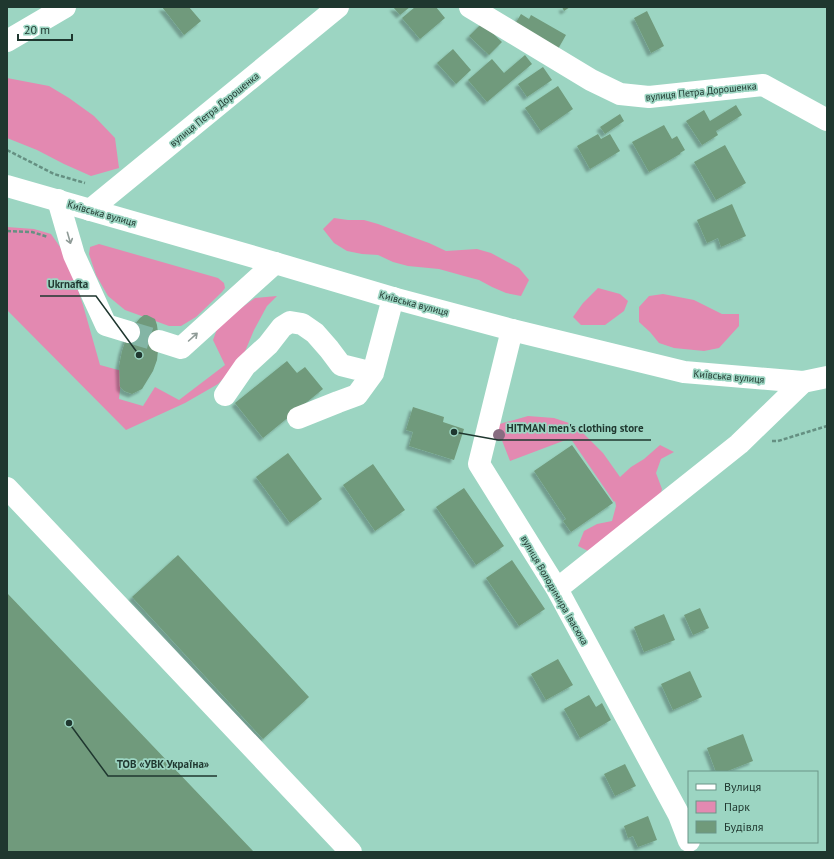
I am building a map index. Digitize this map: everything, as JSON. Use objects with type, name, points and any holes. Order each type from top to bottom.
[{"type":"main road","points":[[7,41],[65,7]]},
{"type":"main road","name":"вулиця Петра Дорошенка","points":[[90,210],[338,7]]},
{"type":"main road","name":"вулиця Петра Дорошенка","points":[[470,7],[591,80],[620,94],[649,98],[763,84],[827,120]]},
{"type":"main road","name":"Київська вулиця","points":[[7,186],[393,298],[512,330],[684,372],[803,382],[827,377]]},
{"type":"main road","points":[[58,200],[74,255],[106,325],[129,332]]},
{"type":"main road","points":[[159,341],[181,348],[275,263]]},
{"type":"main road","points":[[298,418],[357,395],[373,373],[393,298]]},
{"type":"main road","points":[[225,395],[245,366],[268,345],[282,327],[290,322],[302,324],[315,333],[341,365],[373,373]]},
{"type":"main road","name":"вулиця Володимира Івасюка","points":[[512,330],[479,464],[557,589],[679,814],[688,838]]},
{"type":"main road","points":[[557,589],[739,444],[803,382]]},
{"type":"main road","points":[[7,488],[351,852]]},
{"type":"path","points":[[7,150],[54,174],[85,183]]},
{"type":"path","points":[[7,231],[32,232],[40,234],[74,255]]},
{"type":"path","points":[[770,441],[827,426]]},
{"type":"green space","points":[[7,78],[49,86],[94,116],[115,138],[119,168],[91,176],[37,150],[7,138]]},
{"type":"green space","points":[[334,218],[364,220],[378,224],[446,251],[477,249],[491,253],[519,268],[529,280],[521,296],[506,293],[479,280],[439,269],[408,266],[393,262],[378,255],[347,251],[334,243],[323,229]]},
{"type":"green space","points":[[7,227],[34,229],[51,234],[67,257],[83,305],[100,365],[122,371],[119,399],[143,406],[155,387],[179,400],[225,365],[213,340],[217,329],[230,316],[255,298],[277,296],[267,306],[254,330],[241,361],[218,384],[185,403],[126,430],[7,310]]},
{"type":"green space","points":[[99,244],[218,278],[224,283],[225,288],[196,317],[181,326],[169,326],[125,310],[108,296],[96,275],[89,254],[90,247]]},
{"type":"green space","points":[[598,288],[620,294],[628,301],[624,311],[605,325],[581,325],[573,317],[583,303]]},
{"type":"green space","points":[[663,294],[694,300],[722,314],[739,314],[739,326],[719,348],[704,351],[674,348],[659,343],[639,322],[639,307],[649,296]]},
{"type":"green space","points":[[528,416],[554,418],[575,425],[603,453],[620,477],[660,445],[674,452],[661,459],[656,473],[662,489],[658,504],[592,553],[578,546],[584,531],[597,524],[612,521],[616,506],[615,501],[614,502],[571,439],[510,461],[496,425]]},
{"type":"building","points":[[162,7],[189,7],[201,21],[184,35]]},
{"type":"building","points":[[393,7],[410,7],[400,15]]},
{"type":"building","points":[[415,7],[436,7],[445,18],[420,39],[402,18]]},
{"type":"building","points":[[562,7],[570,7],[564,11]]},
{"type":"building","points":[[647,11],[664,46],[651,53],[634,18]]},
{"type":"building","points":[[521,14],[529,19],[531,15],[566,35],[558,49],[515,24]]},
{"type":"building","points":[[482,23],[502,42],[489,55],[469,36]]},
{"type":"building","points":[[453,49],[471,70],[456,84],[437,63]]},
{"type":"building","points":[[525,55],[532,64],[487,102],[468,80],[492,59],[504,73]]},
{"type":"building","points":[[543,67],[552,80],[527,97],[518,84]]},
{"type":"building","points":[[558,86],[573,109],[541,131],[525,108]]},
{"type":"building","points":[[736,105],[742,115],[716,131],[718,135],[702,145],[686,121],[704,110],[710,121]]},
{"type":"building","points":[[620,114],[624,121],[605,134],[600,127]]},
{"type":"building","points":[[664,125],[672,139],[677,136],[685,150],[649,172],[632,142]]},
{"type":"building","points":[[598,134],[601,139],[610,134],[620,151],[590,169],[577,146]]},
{"type":"building","points":[[725,145],[746,183],[716,200],[694,162]]},
{"type":"building","points":[[732,204],[746,236],[721,247],[718,238],[707,243],[697,220]]},
{"type":"building","points":[[144,315],[155,319],[157,325],[159,341],[157,360],[153,371],[142,389],[132,394],[124,391],[120,387],[119,366],[126,339],[135,324]]},
{"type":"building","points":[[287,361],[297,373],[305,367],[323,389],[263,438],[235,403]]},
{"type":"building","points":[[413,407],[444,417],[443,422],[464,429],[454,460],[409,446],[413,432],[406,430]]},
{"type":"building","points":[[572,445],[613,503],[571,532],[563,521],[566,519],[534,471]]},
{"type":"building","points":[[288,453],[322,499],[290,523],[256,477]]},
{"type":"building","points":[[373,464],[405,510],[375,531],[343,485]]},
{"type":"building","points":[[464,488],[504,546],[476,565],[436,507]]},
{"type":"building","points":[[178,555],[309,697],[263,739],[132,597]]},
{"type":"building","points":[[512,560],[545,609],[519,626],[486,578]]},
{"type":"building","points":[[7,593],[254,852],[7,852]]},
{"type":"building","points":[[700,608],[709,628],[693,635],[684,615]]},
{"type":"building","points":[[664,614],[675,640],[644,652],[634,627]]},
{"type":"building","points":[[558,659],[573,685],[546,700],[531,674]]},
{"type":"building","points":[[690,671],[702,697],[673,710],[661,684]]},
{"type":"building","points":[[589,695],[596,707],[602,703],[611,720],[580,738],[564,709]]},
{"type":"building","points":[[743,734],[753,761],[728,771],[716,771],[707,748]]},
{"type":"building","points":[[625,764],[636,786],[615,796],[604,774]]},
{"type":"building","points":[[648,816],[657,840],[638,847],[633,836],[628,838],[624,826]]},
{"type":"tunnel","points":[[129,332],[159,341]]},
{"type":"place","name":"Ukrnafta","points":[[139,355]]},
{"type":"place","name":"HITMAN men's clothing store","points":[[454,432]]},
{"type":"place","name":"ТОВ «УВК Україна»","points":[[69,723]]}]
